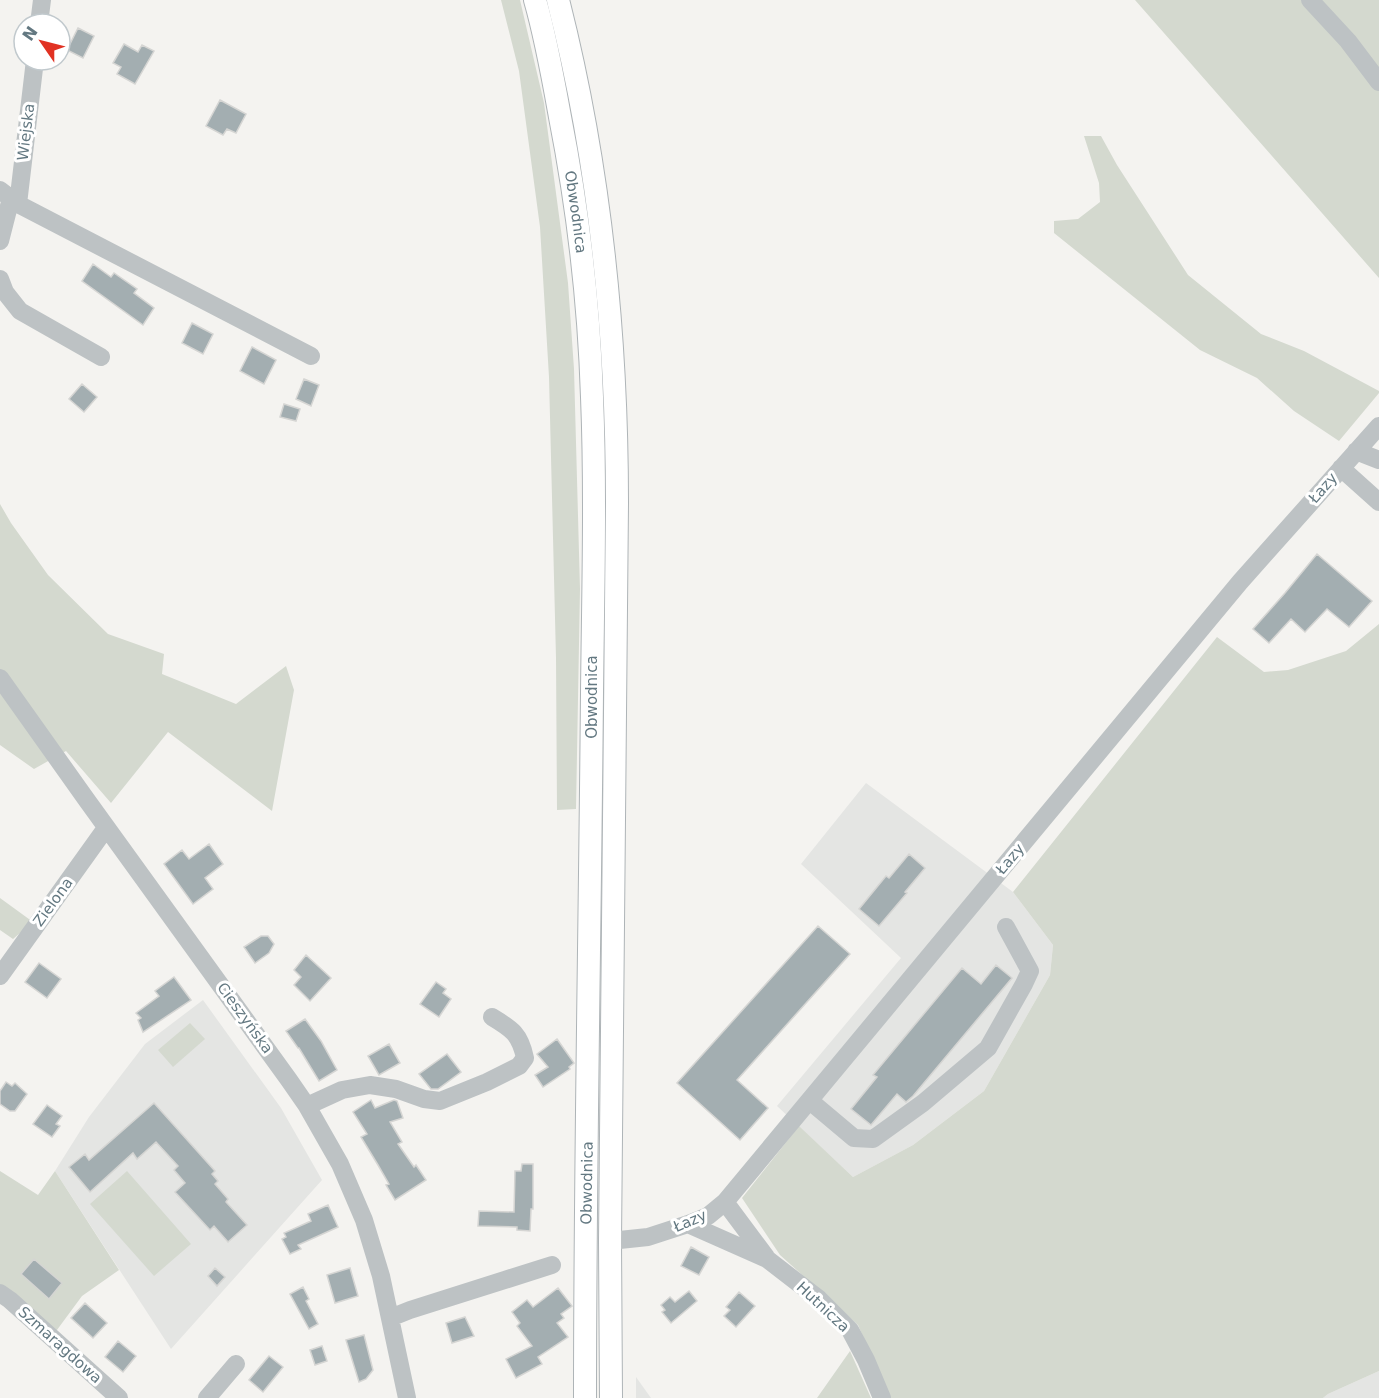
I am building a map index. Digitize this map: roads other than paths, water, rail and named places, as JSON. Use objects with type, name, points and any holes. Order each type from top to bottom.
[{"type":"main road","name":"Obwodnica","points":[[535,0],[554,82],[573,188],[584,276],[592,398],[585,1398]]},
{"type":"main road","name":"Obwodnica","points":[[558,0],[572,55],[596,188],[606,273],[617,441],[610,1241],[611,1398]]},
{"type":"street","points":[[1310,0],[1348,41],[1379,82]]},
{"type":"street","name":"Wiejska","points":[[0,241],[33,72]]},
{"type":"street","points":[[9,197],[311,356]]},
{"type":"street","points":[[0,279],[5,292],[20,311],[101,357]]},
{"type":"street","name":"Łazy","points":[[610,1241],[648,1237],[688,1224],[708,1216],[725,1202],[1233,591],[1379,426]]},
{"type":"street","points":[[1356,451],[1379,460]]},
{"type":"street","points":[[1341,468],[1379,502]]},
{"type":"street","name":"Cieszyńska","points":[[0,678],[290,1080],[340,1164],[364,1220],[381,1276],[407,1398]]},
{"type":"street","name":"Zielona","points":[[0,976],[106,828]]},
{"type":"street","points":[[810,1101],[854,1138],[873,1139],[923,1103],[988,1048],[1030,971],[1006,927]]},
{"type":"street","points":[[307,1106],[342,1090],[370,1085],[396,1089],[424,1099],[440,1101],[486,1082],[519,1066],[525,1058],[522,1044],[510,1028],[492,1017]]},
{"type":"street","points":[[725,1202],[767,1259]]},
{"type":"street","points":[[688,1224],[767,1259]]},
{"type":"street","name":"Hutnicza","points":[[767,1259],[819,1299],[850,1330],[882,1398]]},
{"type":"street","points":[[390,1318],[552,1265]]},
{"type":"street","name":"Szmaragdowa","points":[[0,1293],[119,1398]]},
{"type":"street","points":[[207,1398],[236,1364]]}]
